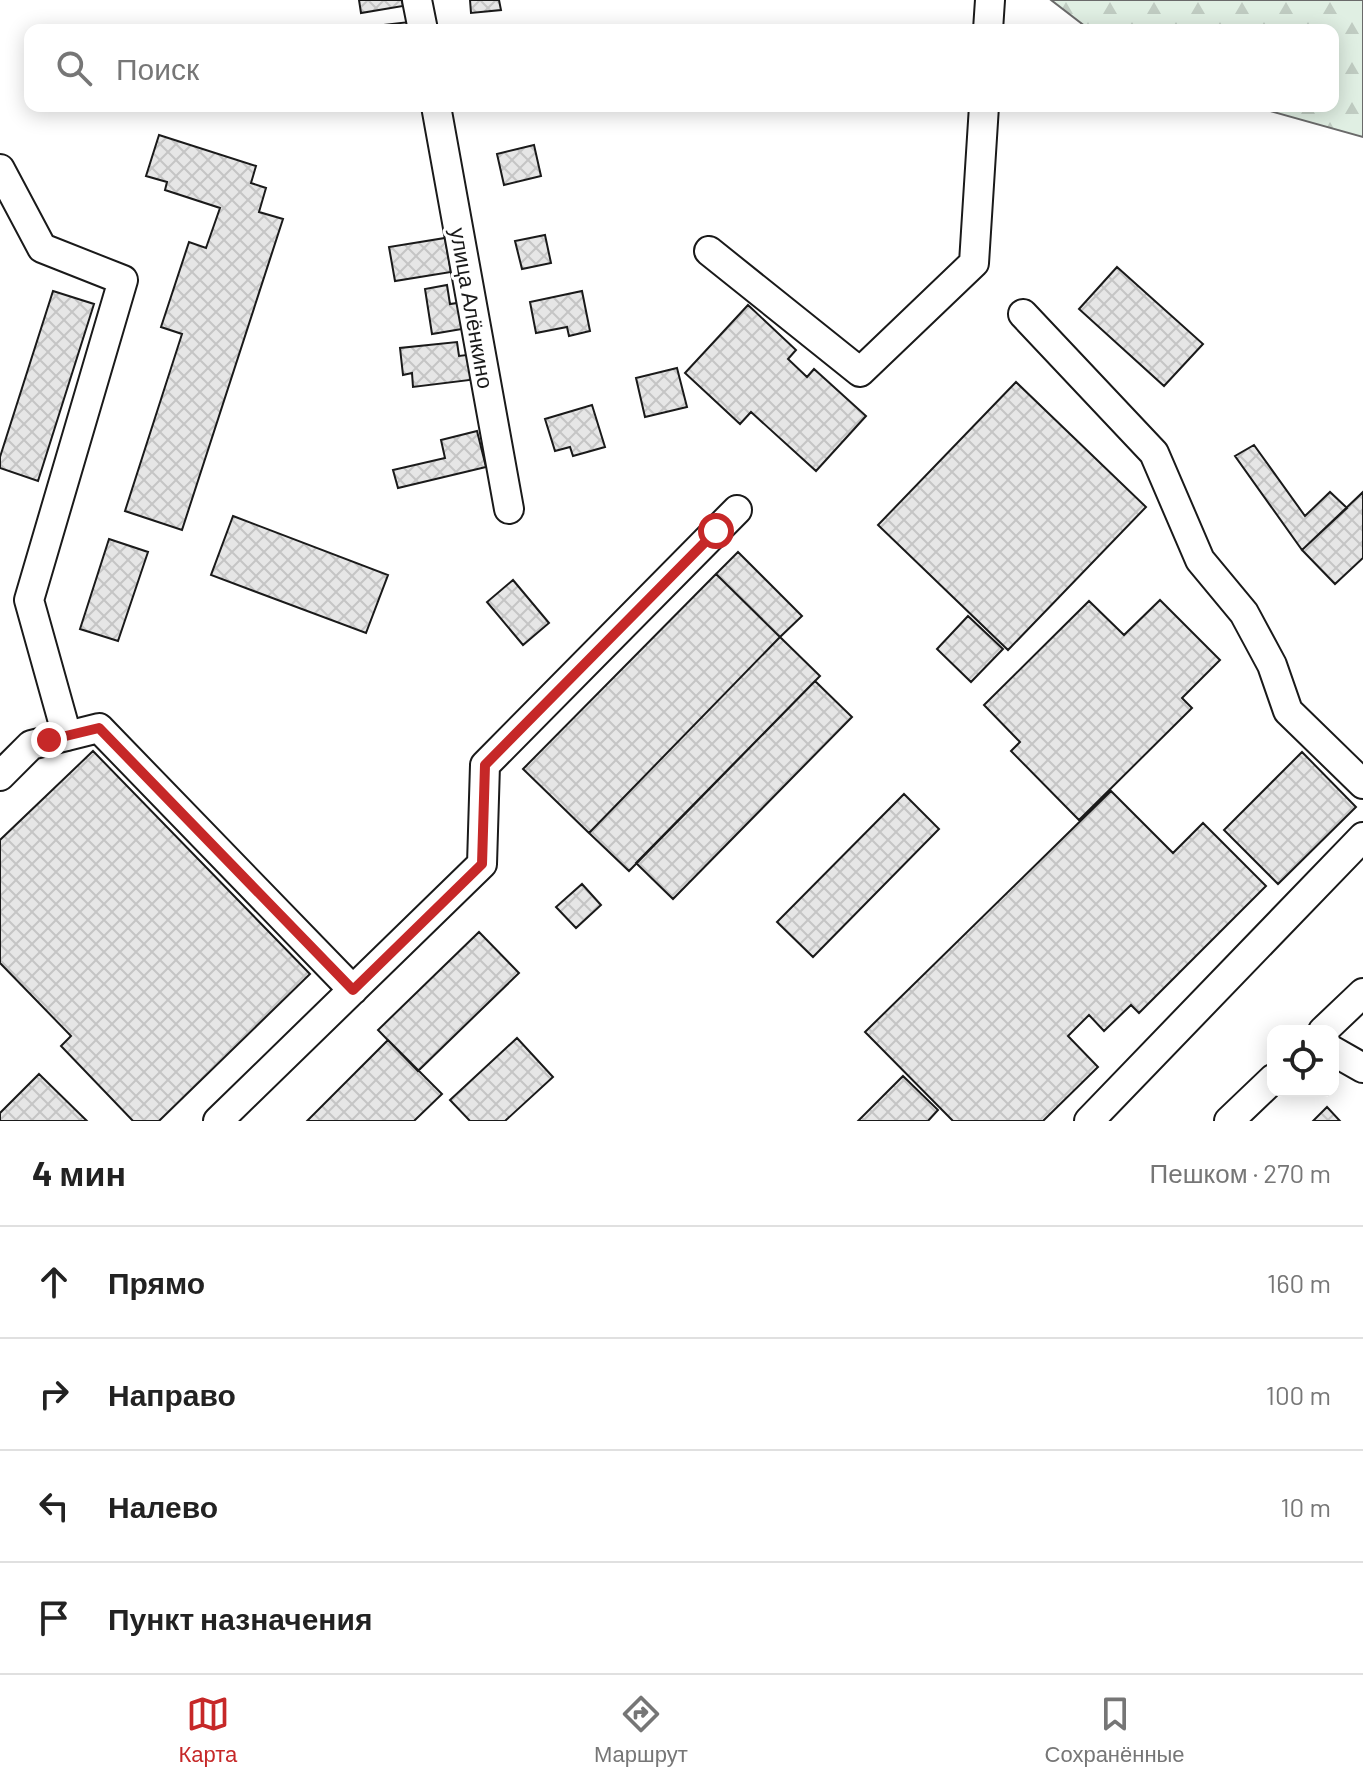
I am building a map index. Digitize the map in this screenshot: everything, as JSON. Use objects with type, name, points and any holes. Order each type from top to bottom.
[{"type":"street","points":[[417,0],[422,24]]},
{"type":"street","points":[[988,24],[990,0]]},
{"type":"street","name":"улица Алёнкино","points":[[437,112],[509,509]]},
{"type":"street","points":[[709,251],[860,372],[974,263],[984,112]]},
{"type":"street","points":[[0,169],[42,248],[123,280],[29,600],[67,736]]},
{"type":"street","points":[[1023,314],[1154,453],[1200,560],[1244,613],[1272,665],[1288,711],[1363,784]]},
{"type":"street","points":[[218,1121],[482,864],[485,765],[737,510]]},
{"type":"street","points":[[0,776],[31,745],[99,728],[353,990]]},
{"type":"street","points":[[1089,1121],[1363,837]]},
{"type":"street","points":[[1329,1025],[1363,993]]},
{"type":"street","points":[[1339,1054],[1363,1068]]},
{"type":"street","points":[[1229,1121],[1267,1085]]},
{"type":"green space","points":[[1051,0],[1363,0],[1363,137],[1273,112],[1339,112],[1339,24],[1082,24]]},
{"type":"building","points":[[359,0],[402,0],[403,6],[361,13]]},
{"type":"building","points":[[470,0],[499,0],[501,10],[471,13]]},
{"type":"building","points":[[159,135],[256,166],[251,183],[266,188],[259,212],[283,219],[182,530],[125,511],[182,334],[161,327],[189,242],[206,248],[220,208],[165,190],[167,182],[146,176]]},
{"type":"building","points":[[534,145],[541,176],[504,185],[497,154]]},
{"type":"building","points":[[545,235],[551,263],[522,269],[515,241]]},
{"type":"building","points":[[445,238],[451,272],[395,281],[389,247]]},
{"type":"building","points":[[1117,267],[1203,344],[1164,386],[1079,309]]},
{"type":"building","points":[[447,285],[450,304],[464,302],[468,328],[432,334],[425,289]]},
{"type":"building","points":[[53,291],[94,304],[38,481],[0,468],[0,457]]},
{"type":"building","points":[[582,291],[590,331],[569,336],[567,327],[536,333],[530,302]]},
{"type":"building","points":[[748,305],[796,350],[788,359],[807,377],[814,369],[866,416],[816,471],[751,412],[740,424],[685,373]]},
{"type":"building","points":[[457,342],[459,356],[475,354],[478,379],[413,387],[412,373],[403,375],[400,348]]},
{"type":"building","points":[[677,368],[687,407],[645,417],[636,378]]},
{"type":"building","points":[[1016,382],[1146,507],[1008,650],[878,525]]},
{"type":"building","points":[[592,405],[605,447],[573,456],[570,447],[555,451],[545,419]]},
{"type":"building","points":[[477,431],[486,467],[398,488],[393,470],[445,458],[441,440]]},
{"type":"building","points":[[1254,445],[1305,516],[1330,492],[1347,508],[1302,550],[1235,456]]},
{"type":"building","points":[[1363,492],[1363,558],[1335,584],[1302,550]]},
{"type":"building","points":[[233,516],[388,575],[366,633],[211,575]]},
{"type":"building","points":[[109,539],[148,552],[118,641],[80,629]]},
{"type":"building","points":[[738,552],[802,616],[780,637],[716,574]]},
{"type":"building","points":[[716,574],[780,637],[589,833],[523,769]]},
{"type":"building","points":[[513,580],[549,623],[523,645],[487,602]]},
{"type":"building","points":[[1160,600],[1220,660],[1182,698],[1192,708],[1079,820],[1011,751],[1020,742],[984,705],[1089,601],[1124,635]]},
{"type":"building","points":[[968,616],[1003,649],[971,682],[937,649]]},
{"type":"building","points":[[780,637],[820,676],[629,871],[589,833]]},
{"type":"building","points":[[815,681],[852,717],[673,899],[636,863]]},
{"type":"building","points":[[93,751],[310,974],[159,1121],[133,1121],[61,1046],[71,1036],[0,963],[0,840]]},
{"type":"building","points":[[1302,752],[1356,807],[1278,884],[1224,830]]},
{"type":"building","points":[[1111,791],[1173,853],[1203,823],[1266,886],[1139,1013],[1131,1005],[1104,1031],[1089,1015],[1068,1036],[1098,1067],[1043,1121],[953,1121],[865,1032]]},
{"type":"building","points":[[904,794],[939,829],[813,957],[777,922]]},
{"type":"building","points":[[582,884],[601,905],[576,928],[556,907]]},
{"type":"building","points":[[479,932],[519,973],[418,1071],[378,1030]]},
{"type":"building","points":[[517,1038],[553,1077],[505,1121],[470,1121],[450,1100]]},
{"type":"building","points":[[388,1040],[442,1094],[414,1121],[307,1121]]},
{"type":"building","points":[[39,1074],[87,1121],[0,1121],[0,1113]]},
{"type":"building","points":[[903,1076],[938,1110],[928,1121],[858,1121]]},
{"type":"building","points":[[1327,1107],[1340,1121],[1313,1121]]},
{"type":"route","points":[[49,740],[99,728],[353,990],[482,864],[485,765],[716,531]]}]
